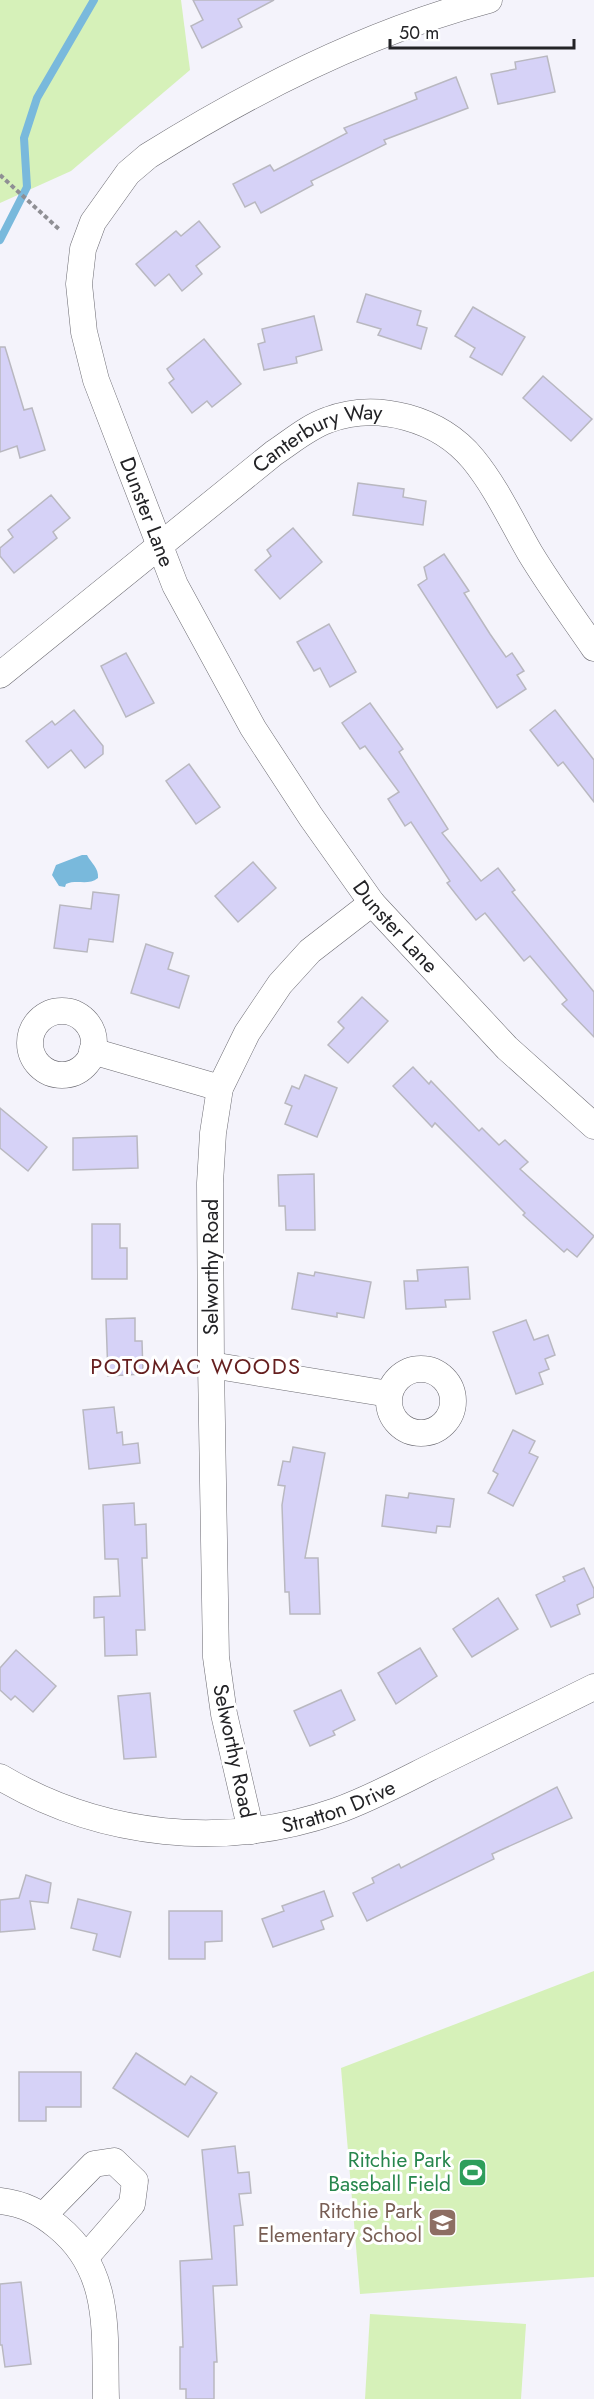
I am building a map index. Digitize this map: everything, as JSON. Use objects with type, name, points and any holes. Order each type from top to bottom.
[{"type":"street","name":"Dunster Lane","points":[[489,0],[409,25],[349,49],[171,142],[128,174],[93,222],[83,249],[79,284],[84,332],[96,380],[175,585],[253,728],[311,817],[372,903],[507,1048],[594,1126]]},
{"type":"street","name":"Canterbury Way","points":[[0,675],[161,545],[193,516],[310,428],[347,414],[400,415],[427,424],[450,437],[473,459],[549,584],[594,648]]},
{"type":"street","name":"Selworthy Road","points":[[251,1831],[224,1714],[216,1657],[211,1365],[210,1183],[213,1133],[220,1088],[247,1033],[280,984],[310,951],[372,903]]},
{"type":"street","points":[[92,1051],[220,1088]]},
{"type":"street","points":[[211,1365],[389,1394]]},
{"type":"street","name":"Stratton Drive","points":[[0,1777],[45,1800],[127,1826],[168,1832],[251,1831],[336,1811],[594,1688]]},
{"type":"street","points":[[44,2215],[94,2164],[114,2161],[135,2181],[132,2204],[86,2257]]},
{"type":"street","points":[[0,2201],[26,2206],[44,2215],[66,2233],[86,2257],[98,2283],[102,2305],[106,2399]]},
{"type":"path","points":[[0,175],[60,230]]},
{"type":"green space","points":[[0,0],[181,0],[190,70],[71,171],[0,203]]},
{"type":"green space","name":"Ritchie Park Baseball Field","points":[[594,1971],[594,2277],[360,2294],[341,2068]]},
{"type":"green space","points":[[370,2314],[526,2324],[521,2399],[365,2399]]},
{"type":"water","points":[[87,855],[96,868],[98,878],[90,882],[59,886],[52,875],[56,865]]},
{"type":"building","points":[[193,0],[274,0],[238,19],[242,27],[202,48],[191,26],[203,20]]},
{"type":"building","points":[[547,56],[555,92],[498,104],[491,74],[516,69],[515,62]]},
{"type":"building","points":[[456,77],[468,108],[384,140],[386,144],[311,181],[313,185],[261,213],[255,202],[245,207],[233,184],[270,165],[274,171],[347,133],[344,128],[417,99],[415,93]]},
{"type":"building","points":[[199,221],[220,247],[196,266],[202,274],[182,291],[169,274],[155,286],[136,264],[176,231],[181,236]]},
{"type":"building","points":[[366,294],[421,311],[417,325],[427,328],[421,349],[378,335],[381,329],[357,322]]},
{"type":"building","points":[[473,307],[525,337],[502,375],[470,357],[475,348],[455,336]]},
{"type":"building","points":[[314,316],[322,350],[296,357],[297,363],[264,370],[258,344],[265,342],[262,329]]},
{"type":"building","points":[[204,339],[241,384],[212,407],[207,401],[192,413],[169,383],[174,379],[167,369]]},
{"type":"building","points":[[0,347],[5,347],[24,410],[32,408],[45,450],[20,458],[17,446],[0,452]]},
{"type":"building","points":[[543,376],[592,419],[571,441],[523,398]]},
{"type":"building","points":[[358,483],[404,489],[403,497],[426,501],[423,525],[353,515]]},
{"type":"building","points":[[51,495],[70,518],[53,532],[57,538],[14,573],[0,556],[0,548],[13,537],[8,530]]},
{"type":"building","points":[[293,528],[322,562],[280,599],[255,570],[271,556],[267,550]]},
{"type":"building","points":[[444,554],[469,591],[464,593],[490,634],[506,657],[512,653],[524,671],[517,675],[526,689],[497,708],[418,585],[427,579],[424,567]]},
{"type":"building","points":[[329,624],[356,672],[330,687],[320,668],[314,671],[297,642]]},
{"type":"building","points":[[126,653],[154,703],[126,717],[101,666]]},
{"type":"building","points":[[370,703],[403,749],[399,752],[448,829],[442,833],[481,881],[498,868],[515,890],[512,892],[594,992],[594,1037],[562,1004],[567,1000],[530,956],[524,961],[485,913],[476,920],[447,883],[450,881],[411,822],[405,826],[388,799],[399,792],[365,746],[360,749],[342,723]]},
{"type":"building","points":[[74,710],[103,746],[103,754],[85,768],[71,750],[48,768],[26,741],[52,721],[55,725]]},
{"type":"building","points":[[555,710],[594,760],[594,802],[563,762],[558,766],[530,730]]},
{"type":"building","points":[[189,764],[220,807],[196,824],[166,781]]},
{"type":"building","points":[[253,862],[276,888],[238,922],[215,896]]},
{"type":"building","points":[[93,892],[119,895],[113,942],[89,939],[87,952],[54,948],[60,905],[91,909]]},
{"type":"building","points":[[146,944],[173,953],[168,969],[189,976],[179,1008],[131,993]]},
{"type":"building","points":[[362,997],[388,1021],[348,1063],[328,1045],[344,1028],[338,1022]]},
{"type":"building","points":[[413,1067],[429,1084],[431,1081],[479,1131],[482,1128],[499,1145],[505,1140],[528,1162],[520,1169],[594,1236],[577,1257],[567,1249],[564,1252],[523,1215],[525,1213],[435,1123],[432,1127],[393,1086]]},
{"type":"building","points":[[305,1075],[337,1088],[317,1137],[285,1124],[292,1106],[285,1103],[292,1086],[299,1089]]},
{"type":"building","points":[[0,1108],[47,1147],[28,1171],[0,1148]]},
{"type":"building","points":[[137,1136],[138,1168],[73,1170],[73,1138]]},
{"type":"building","points":[[314,1174],[315,1230],[286,1230],[285,1206],[279,1206],[278,1175]]},
{"type":"building","points":[[92,1224],[120,1224],[120,1248],[127,1248],[127,1279],[92,1279]]},
{"type":"building","points":[[468,1267],[470,1299],[445,1300],[446,1307],[406,1309],[404,1281],[418,1281],[417,1270]]},
{"type":"building","points":[[315,1272],[371,1282],[364,1318],[337,1313],[337,1317],[292,1309],[298,1273],[314,1276]]},
{"type":"building","points":[[135,1318],[135,1341],[142,1341],[143,1374],[108,1376],[106,1319]]},
{"type":"building","points":[[526,1320],[534,1340],[548,1335],[555,1355],[545,1359],[549,1369],[539,1373],[543,1384],[516,1394],[493,1332]]},
{"type":"building","points":[[114,1407],[117,1433],[122,1432],[123,1445],[138,1443],[140,1463],[89,1469],[83,1410]]},
{"type":"building","points":[[513,1430],[535,1441],[529,1453],[538,1457],[513,1506],[488,1493],[498,1474],[493,1471]]},
{"type":"building","points":[[293,1447],[325,1453],[305,1558],[318,1558],[320,1614],[290,1614],[289,1592],[285,1592],[282,1505],[285,1486],[278,1485],[283,1461],[290,1462]]},
{"type":"building","points":[[409,1493],[454,1499],[450,1527],[437,1526],[436,1533],[382,1526],[386,1495],[408,1498]]},
{"type":"building","points":[[134,1503],[135,1525],[146,1524],[147,1558],[142,1558],[145,1630],[136,1630],[137,1655],[105,1656],[104,1617],[94,1618],[94,1597],[120,1596],[118,1559],[105,1559],[103,1505]]},
{"type":"building","points":[[584,1568],[594,1589],[594,1597],[577,1605],[580,1614],[551,1627],[536,1595],[565,1581],[563,1577]]},
{"type":"building","points":[[498,1598],[518,1629],[472,1657],[453,1629]]},
{"type":"building","points":[[420,1648],[437,1676],[396,1704],[378,1673]]},
{"type":"building","points":[[16,1650],[56,1686],[33,1712],[15,1696],[11,1700],[0,1690],[0,1668]]},
{"type":"building","points":[[341,1690],[355,1720],[333,1731],[335,1735],[310,1746],[294,1711]]},
{"type":"building","points":[[150,1693],[156,1757],[124,1759],[118,1696]]},
{"type":"building","points":[[557,1787],[572,1818],[492,1854],[494,1859],[367,1921],[353,1893],[374,1883],[372,1878],[399,1864],[401,1868]]},
{"type":"building","points":[[26,1875],[51,1883],[48,1903],[30,1901],[35,1929],[0,1932],[0,1900],[19,1898]]},
{"type":"building","points":[[324,1891],[333,1916],[321,1921],[324,1929],[273,1947],[262,1919],[284,1911],[282,1906]]},
{"type":"building","points":[[78,1899],[131,1912],[120,1957],[93,1950],[97,1934],[71,1928]]},
{"type":"building","points":[[169,1911],[222,1911],[222,1941],[205,1942],[205,1959],[169,1959]]},
{"type":"building","points":[[136,2053],[185,2085],[191,2076],[217,2093],[188,2137],[113,2088]]},
{"type":"building","points":[[19,2072],[81,2072],[81,2107],[46,2107],[46,2121],[19,2121]]},
{"type":"building","points":[[235,2146],[238,2173],[249,2172],[251,2193],[239,2194],[243,2225],[234,2226],[237,2285],[213,2286],[217,2362],[214,2362],[214,2399],[186,2399],[186,2389],[180,2389],[180,2347],[183,2347],[180,2261],[212,2259],[202,2150]]},
{"type":"building","points":[[21,2282],[31,2364],[5,2367],[2,2345],[0,2345],[0,2284]]},
{"type":"waterway","points":[[0,240],[27,187],[24,138],[37,98],[94,0]]},
{"type":"place","name":"Ritchie Park Baseball Field","points":[[472,2172]]},
{"type":"place","name":"Ritchie Park Elementary School","points":[[443,2223]]},
{"type":"district","name":"POTOMAC WOODS","points":[[196,1366]]}]
